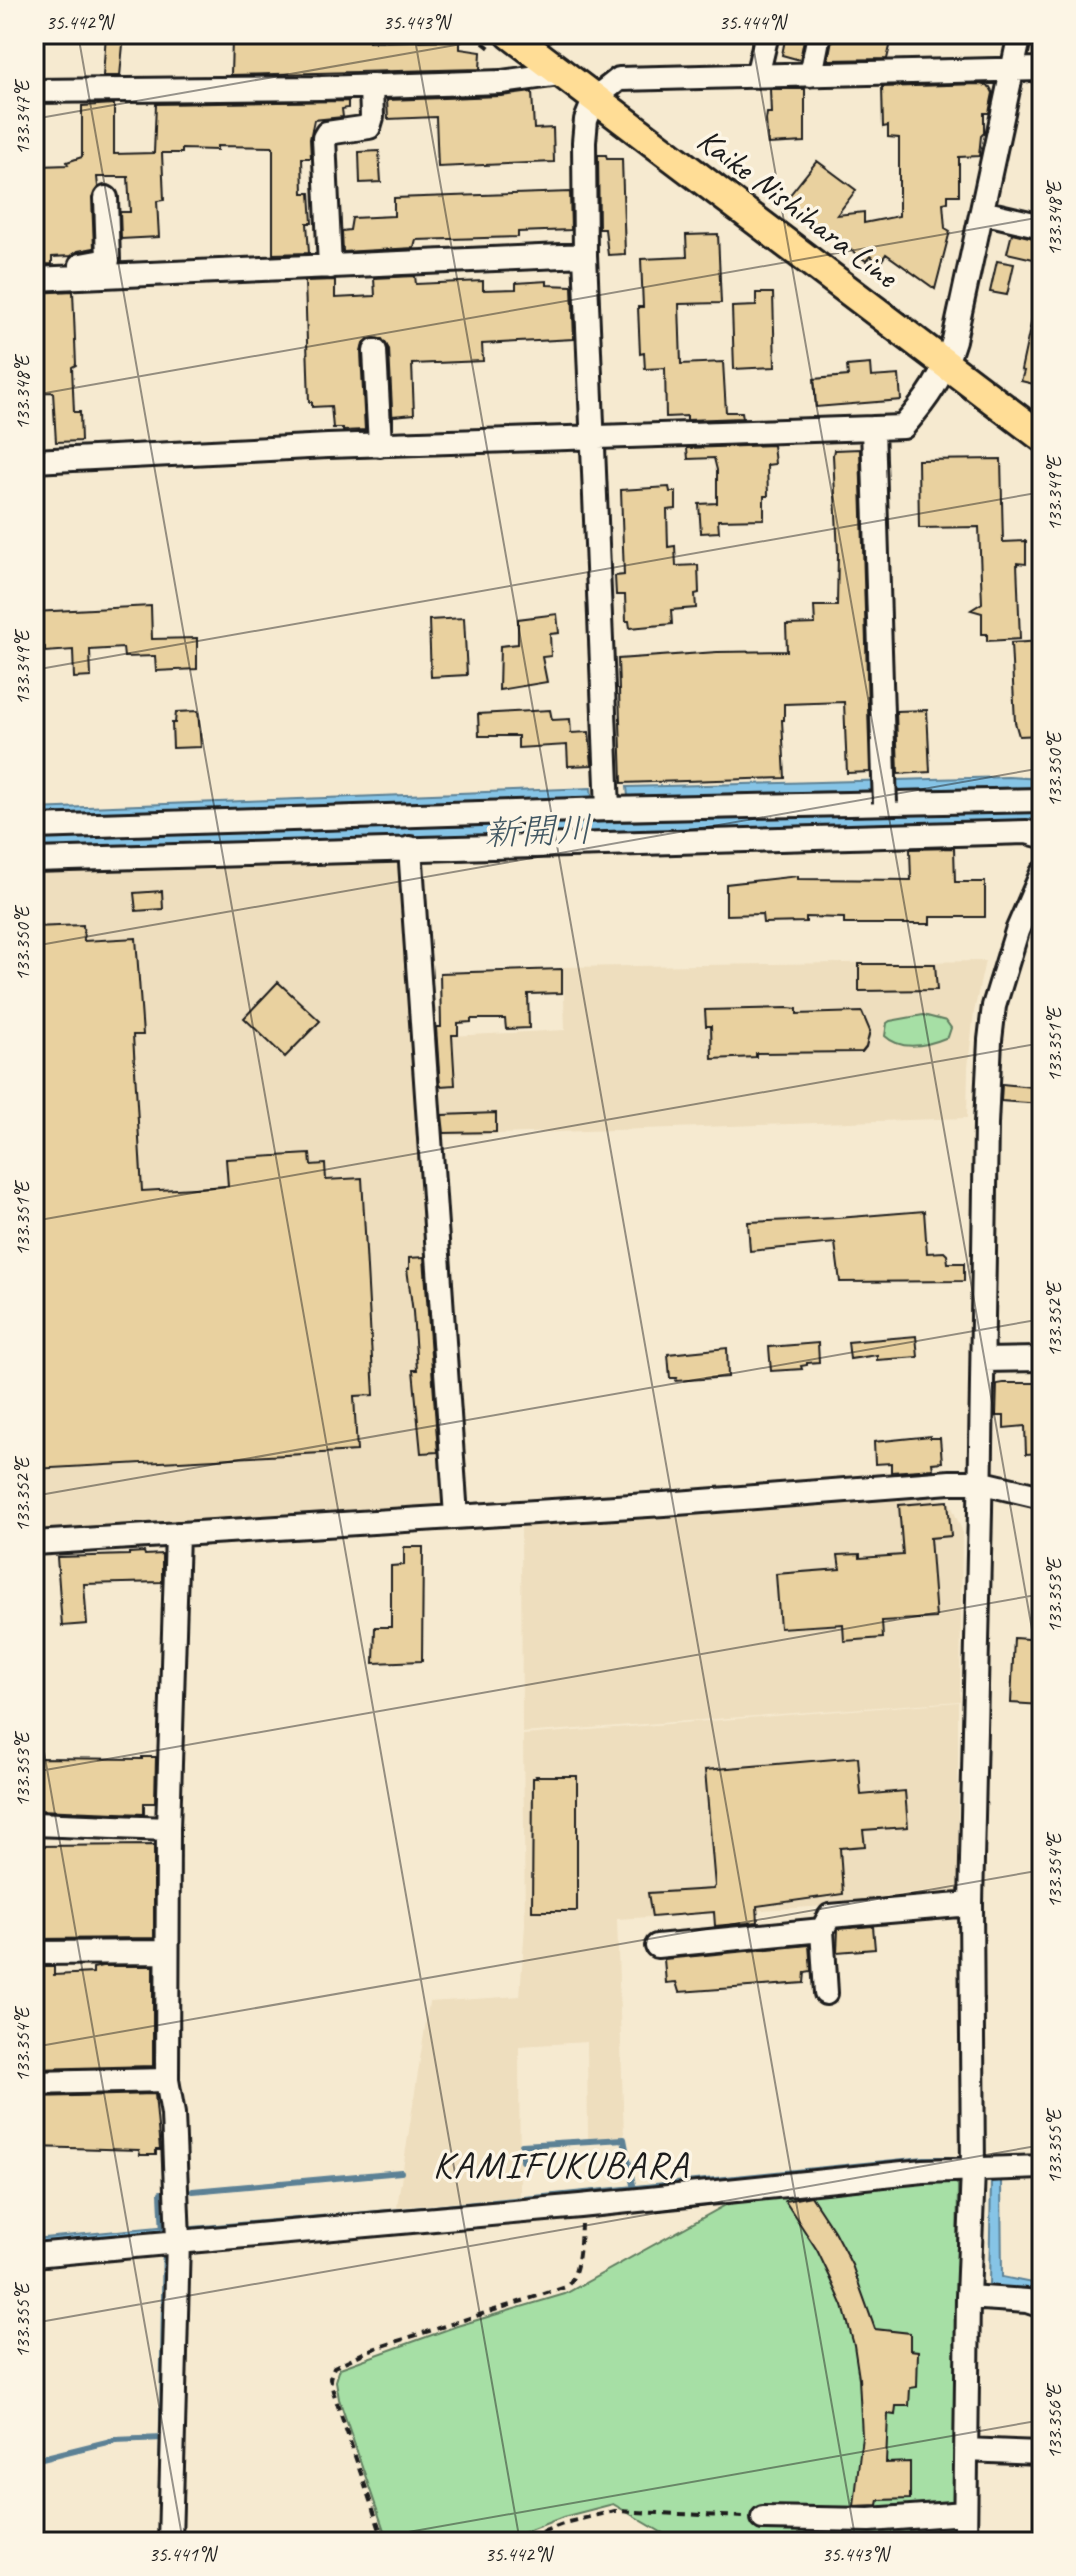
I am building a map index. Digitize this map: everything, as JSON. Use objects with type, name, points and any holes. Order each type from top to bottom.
[{"type":"main road","name":"Kaike Nishihara Line","points":[[510,34],[1042,437]]},
{"type":"street","points":[[757,76],[767,34]]},
{"type":"street","points":[[811,75],[819,34]]},
{"type":"street","points":[[34,461],[380,445],[903,427],[931,394],[947,364],[1020,34]]},
{"type":"street","points":[[608,809],[585,255],[584,142],[586,120],[595,98],[619,79],[1042,69]]},
{"type":"street","points":[[34,91],[501,82],[560,74]]},
{"type":"street","points":[[330,267],[324,138],[327,133],[369,127],[372,117],[371,86]]},
{"type":"street","points":[[63,278],[67,271],[78,266],[108,260],[106,198]]},
{"type":"street","points":[[982,212],[1042,226]]},
{"type":"street","points":[[34,279],[585,255]]},
{"type":"street","points":[[375,351],[380,445]]},
{"type":"street","points":[[873,428],[885,803]]},
{"type":"street","points":[[34,827],[608,809],[1042,800]]},
{"type":"street","points":[[34,860],[1027,832],[1042,836]]},
{"type":"street","points":[[410,848],[456,1516]]},
{"type":"street","points":[[965,2542],[973,2170],[971,1904],[986,1124],[994,1006],[1017,931],[1042,873]]},
{"type":"street","points":[[983,1360],[1042,1359]]},
{"type":"street","points":[[34,1543],[979,1482],[1042,1497]]},
{"type":"street","points":[[170,2542],[173,2114],[167,2080],[167,1952],[177,1534]]},
{"type":"street","points":[[34,1824],[168,1829]]},
{"type":"street","points":[[826,1993],[822,1930],[830,1916],[971,1904]]},
{"type":"street","points":[[657,1946],[822,1930]]},
{"type":"street","points":[[34,1953],[167,1952]]},
{"type":"street","points":[[34,2083],[167,2080]]},
{"type":"street","points":[[34,2255],[172,2238],[580,2206],[923,2171],[1042,2167]]},
{"type":"street","points":[[968,2297],[1027,2301],[1042,2306]]},
{"type":"street","points":[[966,2450],[1040,2453]]},
{"type":"street","points":[[763,2518],[870,2520],[965,2513]]},
{"type":"path","points":[[384,2542],[336,2403],[331,2372],[334,2367],[370,2350],[571,2284],[580,2239],[580,2206]]},
{"type":"path","points":[[516,2542],[568,2522],[615,2511],[763,2518]]},
{"type":"shaded area","points":[[400,857],[450,1505],[34,1531],[34,867]]},
{"type":"shaded area","points":[[985,961],[974,1012],[967,1118],[439,1136],[431,1037],[565,1030],[563,967]]},
{"type":"shaded area","points":[[931,1497],[949,1501],[962,1530],[960,1701],[522,1733],[521,1526]]},
{"type":"shaded area","points":[[958,1702],[958,1898],[617,1919],[624,2137],[588,2139],[587,2042],[519,2046],[520,2197],[397,2207],[429,2002],[520,1996],[525,1925],[523,1735]]},
{"type":"green space","points":[[923,1015],[946,1021],[951,1028],[948,1037],[907,1045],[885,1036],[890,1021]]},
{"type":"green space","points":[[952,2179],[958,2185],[953,2542],[678,2542],[613,2504],[563,2517],[499,2542],[388,2542],[339,2399],[336,2381],[340,2368],[457,2326],[565,2294],[742,2196]]},
{"type":"water","points":[[1008,777],[1042,779],[1042,787],[628,796],[627,787]]},
{"type":"water","points":[[591,788],[592,797],[34,817],[34,809]]},
{"type":"water","name":"新開川","points":[[1042,810],[1042,824],[1028,827],[34,852],[34,838]]},
{"type":"water","points":[[949,2157],[949,2165],[186,2238],[162,2542],[158,2542],[163,2237],[34,2248],[34,2239],[435,2206]]},
{"type":"water","points":[[1001,2180],[1002,2277],[1042,2285],[1042,2297],[1024,2289],[993,2287],[989,2284],[991,2182]]},
{"type":"building","points":[[106,34],[124,34],[120,76],[103,76]]},
{"type":"building","points":[[236,34],[369,34],[369,42],[460,40],[460,49],[481,52],[480,69],[231,75],[232,39],[236,39]]},
{"type":"building","points":[[786,34],[805,34],[800,60],[782,55]]},
{"type":"building","points":[[833,34],[843,34],[842,40],[892,38],[887,59],[828,60]]},
{"type":"building","points":[[980,84],[990,87],[993,93],[989,113],[984,113],[979,156],[959,157],[959,195],[948,195],[948,202],[943,203],[945,228],[950,231],[935,289],[886,254],[880,263],[870,256],[866,261],[785,201],[817,161],[856,190],[837,215],[864,212],[864,223],[899,216],[899,138],[888,137],[888,126],[883,127],[882,87]]},
{"type":"building","points":[[770,89],[805,89],[805,142],[768,144],[766,120],[767,113],[771,113]]},
{"type":"building","points":[[532,92],[534,129],[553,128],[554,162],[438,167],[436,117],[388,119],[387,100]]},
{"type":"building","points":[[348,101],[348,108],[342,109],[343,117],[314,120],[310,139],[311,158],[302,158],[303,193],[310,193],[312,223],[307,223],[309,253],[273,254],[273,147],[217,146],[217,150],[182,149],[182,153],[162,153],[164,200],[157,201],[159,237],[121,239],[120,212],[130,212],[128,177],[97,177],[98,187],[92,198],[94,248],[78,251],[71,256],[52,257],[52,264],[34,265],[34,177],[40,177],[40,166],[68,165],[67,162],[82,157],[82,106],[114,104],[114,154],[154,153],[156,104]]},
{"type":"building","points":[[379,151],[381,182],[360,183],[359,152]]},
{"type":"building","points":[[598,155],[606,155],[607,159],[622,159],[625,254],[608,255],[605,229],[599,229]]},
{"type":"building","points":[[570,192],[571,230],[518,232],[518,237],[416,240],[414,248],[343,252],[342,231],[350,230],[352,218],[394,216],[394,198]]},
{"type":"building","points":[[1012,233],[1042,240],[1042,261],[1007,253]]},
{"type":"building","points":[[718,234],[721,303],[679,304],[681,364],[723,362],[726,412],[742,412],[743,418],[687,420],[687,416],[666,417],[665,368],[645,369],[644,353],[640,354],[638,307],[643,307],[641,259],[687,257],[686,235]]},
{"type":"building","points":[[997,261],[1014,264],[1007,295],[990,292]]},
{"type":"building","points":[[415,276],[416,284],[483,281],[483,290],[516,289],[516,283],[547,281],[547,285],[572,286],[574,339],[482,344],[483,361],[412,364],[414,414],[393,416],[393,429],[389,349],[382,339],[368,339],[361,352],[365,430],[333,428],[331,406],[312,407],[312,402],[309,402],[305,281],[335,280],[335,298],[375,296],[374,278]]},
{"type":"building","points":[[73,291],[74,412],[80,412],[81,441],[56,442],[53,392],[34,393],[34,293]]},
{"type":"building","points":[[756,293],[773,293],[775,367],[734,369],[732,307],[756,306]]},
{"type":"building","points":[[1035,305],[1042,306],[1042,386],[1021,381]]},
{"type":"building","points":[[870,364],[871,377],[899,375],[901,400],[816,407],[814,379],[848,376],[847,366]]},
{"type":"building","points":[[773,445],[775,464],[767,465],[768,496],[764,496],[764,519],[718,520],[719,532],[701,533],[699,504],[717,503],[717,470],[714,458],[688,459],[687,448]]},
{"type":"building","points":[[860,449],[870,772],[847,773],[844,702],[784,704],[785,778],[622,783],[618,659],[787,651],[786,625],[815,624],[814,606],[837,606],[838,553],[833,455],[834,450]]},
{"type":"building","points":[[1001,459],[1003,542],[1026,541],[1026,564],[1017,563],[1020,639],[987,641],[987,634],[982,634],[982,613],[971,610],[982,603],[979,527],[919,528],[918,460]]},
{"type":"building","points":[[669,487],[670,492],[676,492],[676,509],[667,510],[668,547],[675,546],[676,566],[698,565],[696,608],[671,610],[672,624],[630,628],[629,621],[626,621],[625,595],[616,595],[615,576],[624,575],[621,490]]},
{"type":"building","points":[[151,606],[152,639],[197,638],[197,669],[156,671],[155,656],[124,657],[123,648],[90,650],[91,677],[74,678],[73,650],[45,652],[45,647],[34,643],[34,612]]},
{"type":"building","points":[[557,614],[559,633],[550,634],[551,656],[542,657],[547,682],[499,690],[500,646],[518,644],[518,619]]},
{"type":"building","points":[[464,618],[467,675],[431,677],[429,620]]},
{"type":"building","points":[[1042,641],[1042,735],[1019,736],[1015,722],[1011,643]]},
{"type":"building","points":[[550,710],[552,720],[570,719],[571,733],[589,732],[592,765],[568,766],[567,745],[518,748],[518,736],[479,736],[478,714]]},
{"type":"building","points":[[927,710],[930,772],[898,774],[896,711]]},
{"type":"building","points":[[198,711],[201,747],[173,748],[172,723],[175,723],[176,712]]},
{"type":"building","points":[[954,848],[955,882],[985,882],[985,917],[930,917],[930,924],[844,924],[844,918],[806,917],[806,922],[763,923],[762,914],[726,915],[726,884],[798,876],[798,879],[911,880],[910,849]]},
{"type":"building","points":[[162,891],[163,909],[136,911],[134,893]]},
{"type":"building","points":[[83,925],[84,941],[136,938],[143,1035],[133,1035],[142,1191],[228,1186],[226,1159],[310,1154],[311,1165],[325,1164],[326,1180],[362,1178],[374,1395],[354,1396],[357,1451],[34,1469],[34,927]]},
{"type":"building","points":[[859,964],[935,964],[937,990],[859,991]]},
{"type":"building","points":[[562,969],[562,993],[528,994],[529,1028],[506,1029],[505,1019],[471,1019],[471,1022],[458,1023],[458,1035],[452,1035],[455,1085],[440,1086],[436,1027],[441,1027],[440,973]]},
{"type":"building","points":[[278,982],[320,1021],[285,1057],[244,1018]]},
{"type":"building","points":[[797,1009],[797,1014],[862,1012],[870,1031],[866,1047],[862,1052],[756,1053],[756,1057],[712,1059],[711,1026],[706,1026],[705,1010]]},
{"type":"building","points":[[1002,1084],[1042,1088],[1042,1104],[1001,1101]]},
{"type":"building","points":[[496,1113],[496,1132],[444,1133],[442,1115]]},
{"type":"building","points":[[924,1211],[927,1253],[944,1252],[948,1263],[964,1263],[964,1281],[840,1282],[835,1243],[750,1251],[748,1222]]},
{"type":"building","points":[[424,1257],[438,1452],[421,1453],[413,1370],[417,1370],[413,1312],[407,1269],[409,1258]]},
{"type":"building","points":[[916,1336],[918,1357],[877,1360],[877,1355],[850,1359],[848,1342]]},
{"type":"building","points":[[818,1343],[819,1362],[807,1363],[801,1366],[802,1369],[771,1371],[769,1347]]},
{"type":"building","points":[[727,1348],[728,1377],[676,1381],[677,1378],[670,1378],[668,1354]]},
{"type":"building","points":[[1038,1383],[1038,1387],[1042,1387],[1042,1453],[1026,1454],[1025,1426],[1004,1428],[1004,1416],[996,1416],[997,1384]]},
{"type":"building","points":[[930,1436],[940,1438],[942,1462],[932,1463],[933,1469],[891,1472],[891,1463],[875,1464],[874,1442]]},
{"type":"building","points":[[948,1501],[951,1536],[930,1538],[936,1618],[882,1621],[883,1638],[844,1641],[843,1624],[780,1628],[776,1574],[840,1569],[838,1555],[860,1554],[860,1558],[903,1555],[899,1505]]},
{"type":"building","points":[[404,1547],[423,1547],[422,1661],[374,1663],[375,1627],[391,1627],[391,1566],[404,1565]]},
{"type":"building","points":[[144,1552],[145,1555],[162,1554],[162,1582],[84,1584],[87,1624],[62,1626],[57,1557]]},
{"type":"building","points":[[1014,1638],[1042,1640],[1042,1705],[1011,1703]]},
{"type":"building","points":[[156,1757],[155,1803],[144,1803],[144,1814],[38,1810],[37,1786],[34,1786],[34,1761],[37,1758]]},
{"type":"building","points":[[858,1757],[861,1795],[905,1791],[908,1827],[863,1830],[865,1846],[840,1848],[843,1894],[757,1906],[758,1922],[715,1926],[714,1912],[652,1917],[648,1893],[713,1889],[715,1886],[705,1770]]},
{"type":"building","points":[[577,1776],[577,1911],[532,1911],[533,1778]]},
{"type":"building","points":[[154,1845],[154,1938],[36,1939],[34,1846]]},
{"type":"building","points":[[873,1926],[875,1949],[837,1952],[838,1929]]},
{"type":"building","points":[[809,1945],[811,1971],[805,1972],[804,1983],[679,1992],[676,1982],[666,1983],[664,1959]]},
{"type":"building","points":[[153,1966],[153,2066],[34,2069],[34,1976],[38,1976],[37,1967],[54,1967],[54,1975],[93,1973],[93,1968]]},
{"type":"building","points":[[155,2094],[160,2150],[156,2150],[156,2155],[140,2155],[139,2150],[34,2147],[34,2097]]},
{"type":"building","points":[[811,2196],[852,2265],[875,2329],[910,2333],[910,2350],[918,2351],[917,2387],[910,2388],[909,2406],[896,2406],[895,2415],[888,2414],[886,2463],[910,2462],[910,2499],[879,2500],[878,2505],[854,2506],[862,2436],[854,2345],[843,2306],[830,2277],[817,2250],[785,2201]]},
{"type":"waterway","points":[[522,2161],[522,2145],[624,2139],[634,2190]]},
{"type":"waterway","points":[[193,2191],[401,2172]]},
{"type":"waterway","points":[[161,2193],[163,2234]]},
{"type":"waterway","points":[[34,2460],[115,2440],[163,2438]]},
{"type":"district","name":"KAMIFUKUBARA","points":[[561,2164]]}]
